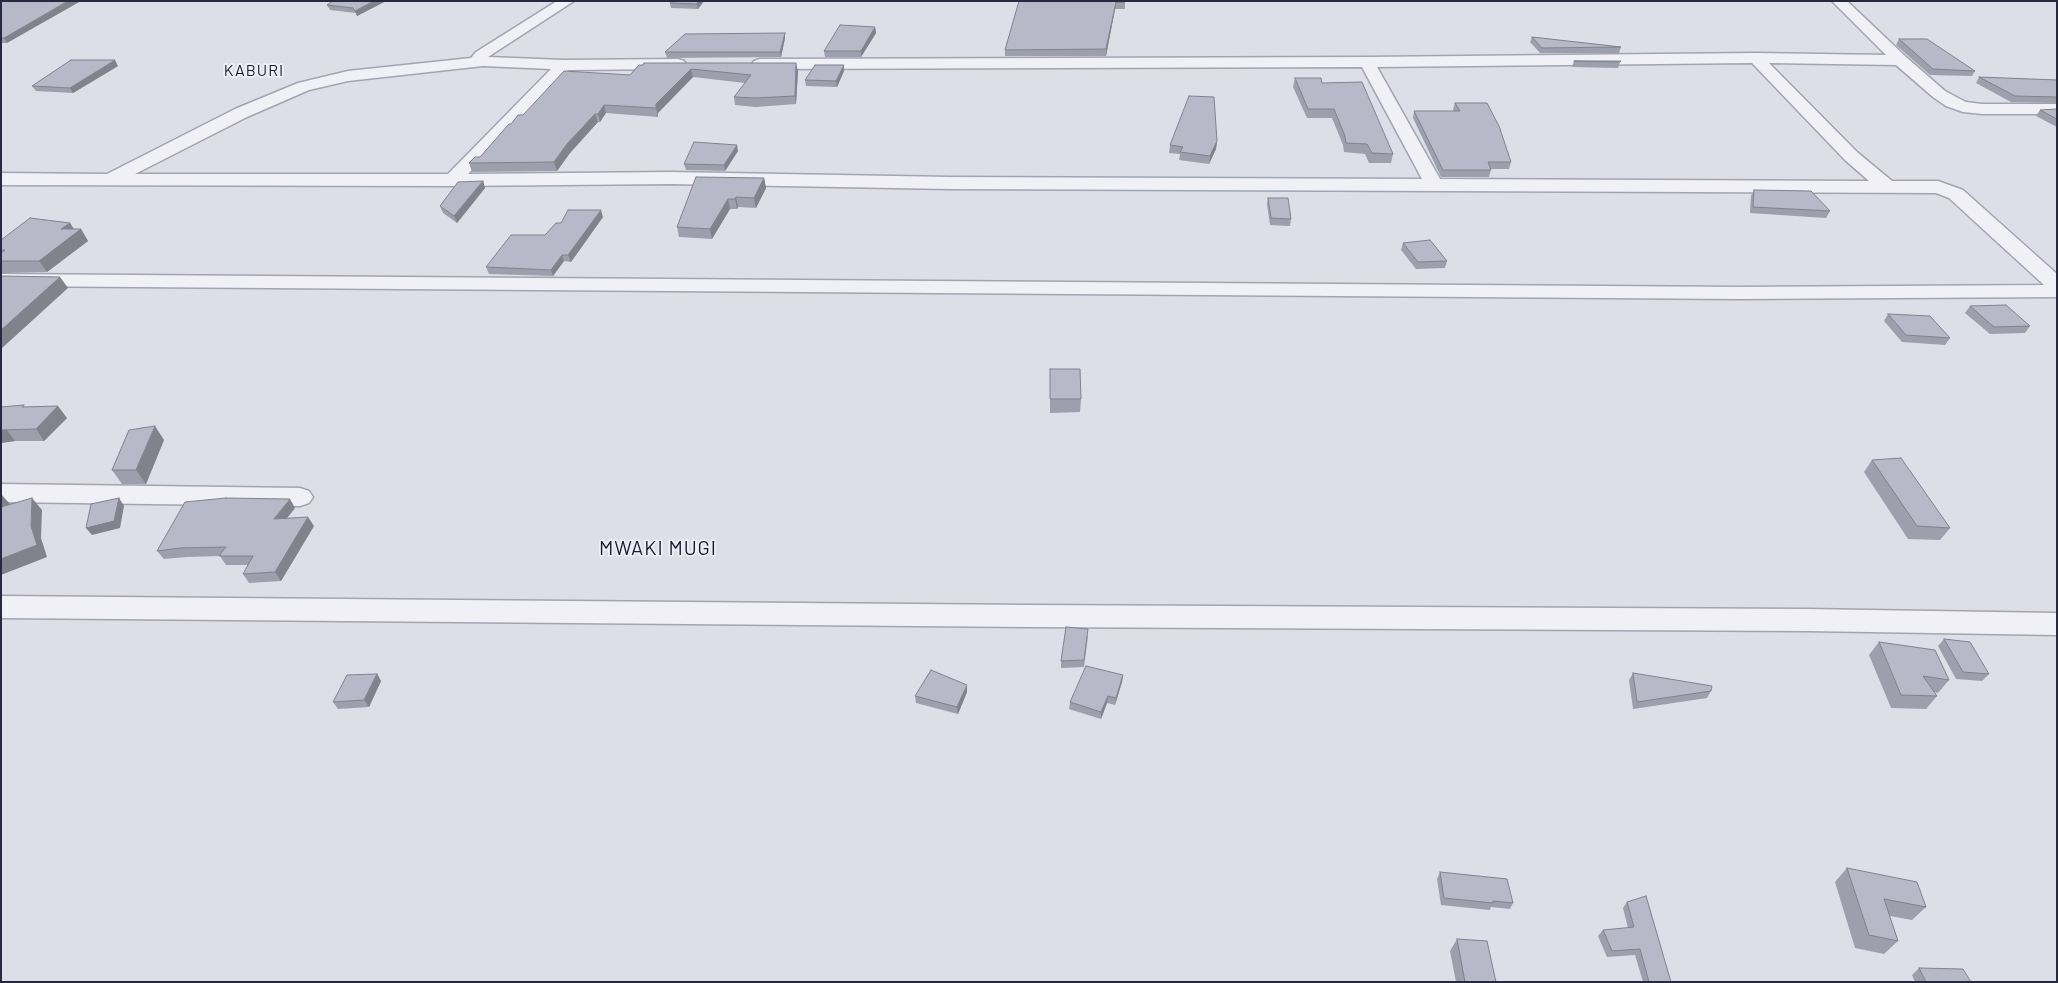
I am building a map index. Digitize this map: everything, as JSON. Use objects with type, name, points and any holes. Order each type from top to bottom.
[{"type":"street","points":[[482,62],[478,59],[481,55],[567,1]]},
{"type":"street","points":[[1839,1],[1900,60],[1939,94],[1963,107],[1982,109],[2057,109]]},
{"type":"street","points":[[749,64],[1366,62],[1756,58],[1900,60]]},
{"type":"street","points":[[1756,58],[1851,156],[1886,186]]},
{"type":"street","points":[[109,180],[240,113],[304,86],[348,76],[482,62],[564,65],[690,64]]},
{"type":"street","points":[[1366,62],[1434,185]]},
{"type":"street","points":[[452,180],[564,65]]},
{"type":"street","points":[[1,179],[452,180],[671,178],[950,183],[1886,186],[1938,188],[1956,194],[2057,285]]},
{"type":"street","points":[[1,280],[287,280],[774,287],[1049,287],[1738,293],[2057,291]]},
{"type":"street","points":[[1,493],[300,497]]},
{"type":"street","points":[[1,607],[1009,616],[1807,620],[2057,624]]},
{"type":"building","points":[[1,1],[68,1],[1,38]]},
{"type":"building","points":[[333,1],[374,1],[355,11],[353,8],[327,5]]},
{"type":"building","points":[[671,1],[698,1],[697,4],[670,3]]},
{"type":"building","points":[[1019,1],[1125,2],[1116,2],[1106,49],[1005,50]]},
{"type":"building","points":[[840,25],[875,27],[861,51],[824,51]]},
{"type":"building","points":[[785,33],[780,52],[665,52],[685,34]]},
{"type":"building","points":[[1532,37],[1621,47],[1542,48]]},
{"type":"building","points":[[1899,39],[1927,39],[1975,71],[1933,69]]},
{"type":"building","points":[[71,60],[115,60],[70,88],[32,86]]},
{"type":"building","points":[[1574,61],[1621,61],[1620,62]]},
{"type":"building","points":[[644,63],[796,63],[795,96],[734,97],[751,75],[691,69],[656,104],[656,108],[604,105],[598,114],[595,114],[567,144],[554,162],[469,163],[475,157],[480,157],[509,124],[518,115],[523,115],[564,71],[630,75],[639,65]]},
{"type":"building","points":[[815,65],[844,65],[836,81],[805,80]]},
{"type":"building","points":[[1979,77],[2057,80],[2057,97],[2015,96]]},
{"type":"building","points":[[1295,78],[1321,78],[1322,83],[1362,82],[1393,154],[1372,153],[1367,144],[1346,143],[1334,109],[1308,109]]},
{"type":"building","points":[[1189,96],[1214,97],[1217,141],[1210,156],[1180,152],[1183,147],[1170,145]]},
{"type":"building","points":[[1455,103],[1487,103],[1499,126],[1511,162],[1488,162],[1491,170],[1443,170],[1414,111],[1460,111]]},
{"type":"building","points":[[2057,109],[2057,119],[2040,110]]},
{"type":"building","points":[[694,142],[737,145],[724,165],[684,164]]},
{"type":"building","points":[[696,177],[764,178],[754,198],[736,197],[735,199],[728,199],[710,229],[677,227]]},
{"type":"building","points":[[483,181],[454,216],[440,206],[458,182]]},
{"type":"building","points":[[1754,190],[1811,191],[1830,211],[1753,207]]},
{"type":"building","points":[[1268,198],[1288,198],[1291,219],[1271,218]]},
{"type":"building","points":[[568,210],[601,210],[568,255],[562,255],[551,270],[486,267],[511,235],[545,235],[556,223],[561,223]]},
{"type":"building","points":[[30,218],[70,223],[61,229],[81,229],[39,261],[1,261],[1,253],[5,250],[1,250],[1,240]]},
{"type":"building","points":[[1430,240],[1447,261],[1418,262],[1403,243]]},
{"type":"building","points":[[1,276],[60,277],[1,330]]},
{"type":"building","points":[[2006,305],[2030,326],[1994,327],[1970,306]]},
{"type":"building","points":[[1888,314],[1930,316],[1950,338],[1906,335]]},
{"type":"building","points":[[1050,369],[1080,369],[1081,399],[1050,399]]},
{"type":"building","points":[[24,405],[22,407],[58,406],[36,429],[1,430],[1,407]]},
{"type":"building","points":[[155,426],[136,470],[112,470],[129,430]]},
{"type":"building","points":[[1901,458],[1950,528],[1917,526],[1872,460]]},
{"type":"building","points":[[32,498],[31,526],[37,545],[1,559],[1,507]]},
{"type":"building","points":[[119,498],[114,521],[86,528],[91,504]]},
{"type":"building","points":[[226,498],[290,499],[274,519],[308,517],[275,572],[243,574],[253,556],[219,556],[226,547],[180,548],[157,551],[185,502]]},
{"type":"building","points":[[1066,627],[1088,629],[1084,660],[1061,661]]},
{"type":"building","points":[[1944,639],[1970,642],[1989,674],[1963,672]]},
{"type":"building","points":[[1879,642],[1935,650],[1949,680],[1923,676],[1937,696],[1901,695]]},
{"type":"building","points":[[1086,666],[1123,675],[1116,698],[1108,696],[1101,712],[1070,702]]},
{"type":"building","points":[[931,670],[967,685],[957,707],[915,696]]},
{"type":"building","points":[[1633,673],[1712,686],[1711,691],[1637,702]]},
{"type":"building","points":[[377,674],[364,700],[333,702],[347,675]]},
{"type":"building","points":[[1847,868],[1917,882],[1926,907],[1884,899],[1898,941],[1869,935]]},
{"type":"building","points":[[1440,872],[1507,879],[1513,903],[1444,898]]},
{"type":"building","points":[[1646,896],[1671,982],[1649,982],[1640,949],[1612,951],[1603,930],[1634,927],[1627,902]]},
{"type":"building","points":[[1457,939],[1487,941],[1496,982],[1465,982]]},
{"type":"building","points":[[1919,968],[1963,969],[1971,982],[1926,982]]},
{"type":"district","name":"KABURI","points":[[254,71]]},
{"type":"district","name":"MWAKI MUGI","points":[[658,548]]}]
